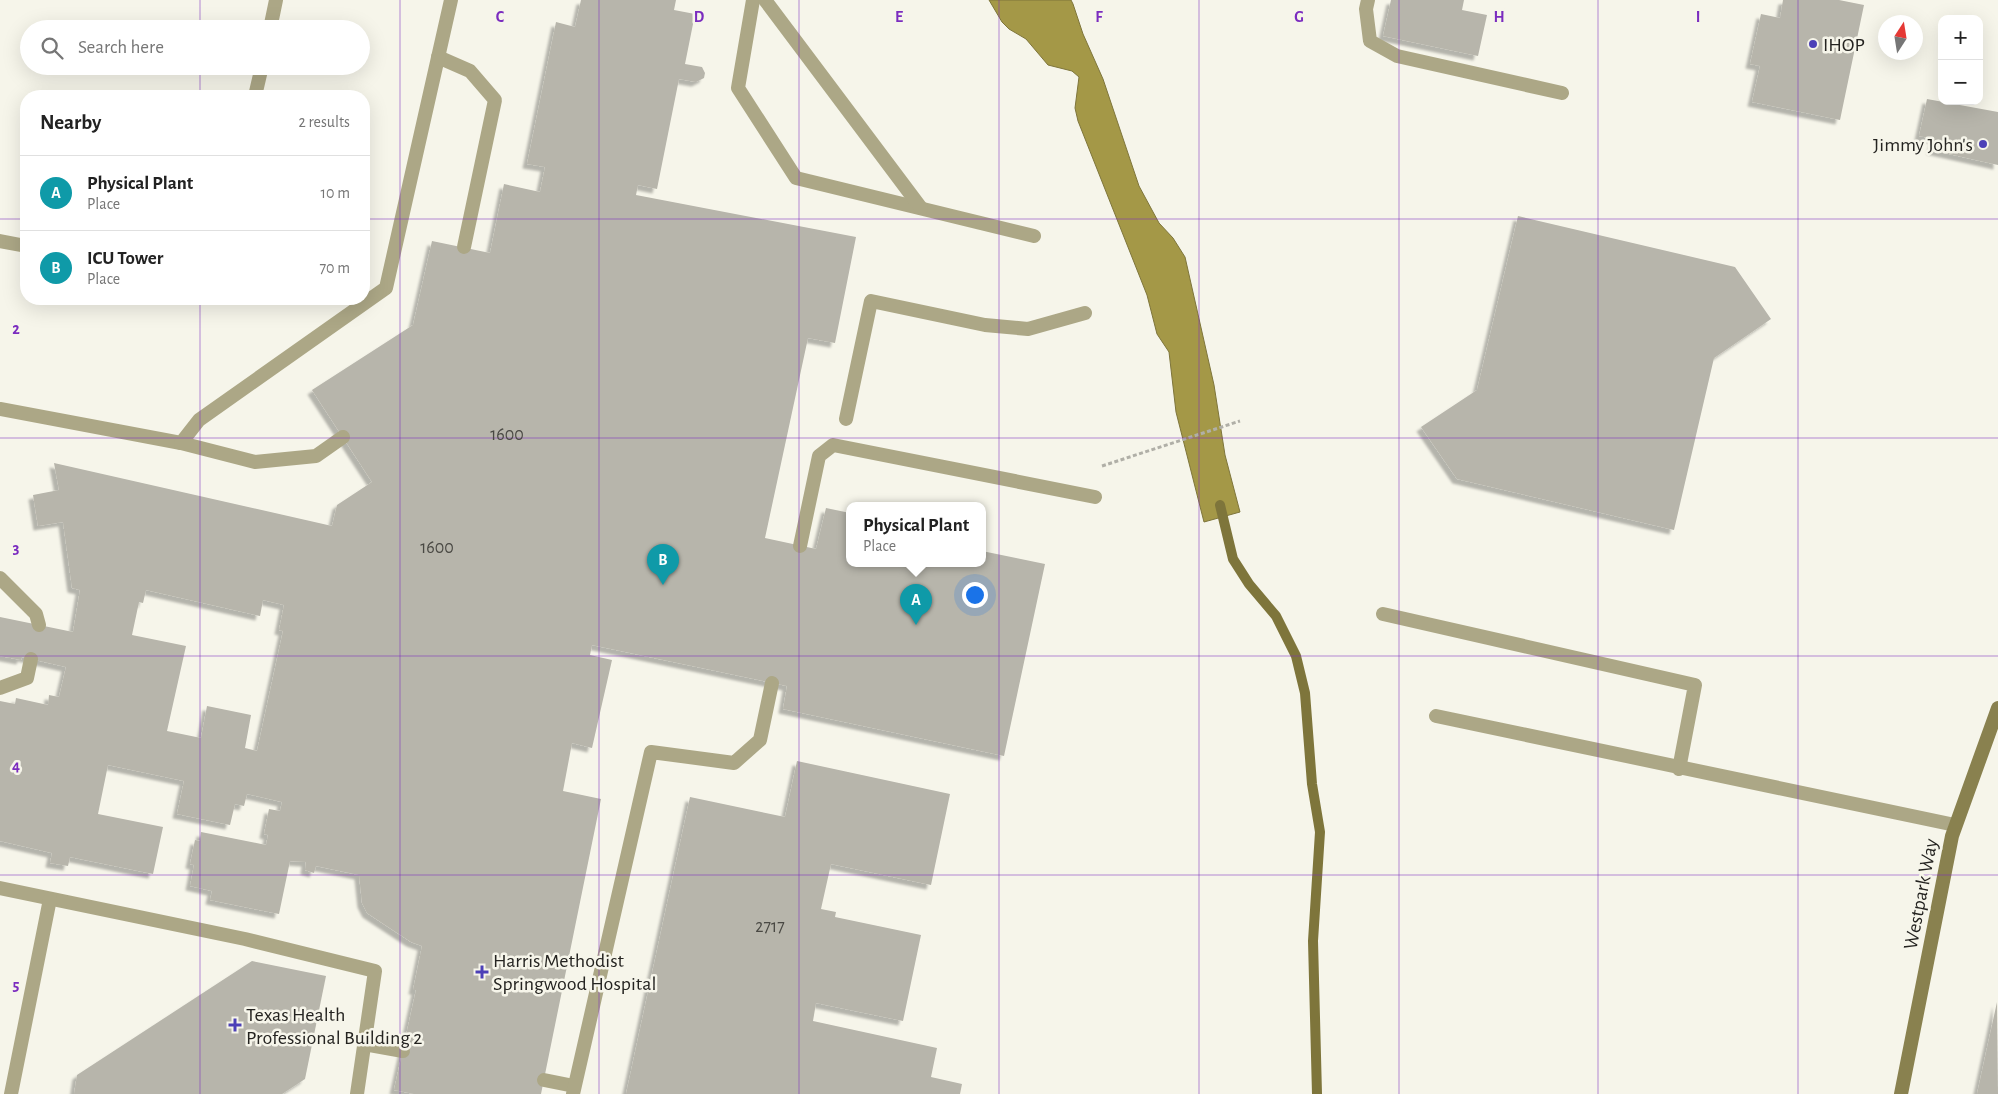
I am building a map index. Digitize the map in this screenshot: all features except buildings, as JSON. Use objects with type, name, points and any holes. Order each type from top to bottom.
[{"type":"main road","name":"Westpark Way","points":[[1901,1094],[1955,825],[1998,708]]},
{"type":"lane","points":[[272,20],[276,0]]},
{"type":"lane","points":[[370,299],[386,288],[450,0]]},
{"type":"lane","points":[[753,0],[738,88],[796,178],[1034,236]]},
{"type":"lane","points":[[765,0],[921,208]]},
{"type":"lane","points":[[1368,0],[1366,9],[1370,41],[1397,56],[1562,93]]},
{"type":"lane","points":[[438,56],[470,71],[495,100],[464,247]]},
{"type":"lane","points":[[256,90],[260,75]]},
{"type":"lane","points":[[0,241],[20,245]]},
{"type":"lane","points":[[846,419],[871,301],[985,325],[1028,329],[1085,313]]},
{"type":"lane","points":[[181,443],[199,420],[362,305]]},
{"type":"lane","points":[[1,414],[181,443],[255,462],[316,456],[343,437]]},
{"type":"lane","points":[[800,546],[819,456],[833,445],[1095,497]]},
{"type":"lane","points":[[0,578],[36,614],[39,625]]},
{"type":"lane","points":[[1383,614],[1696,685],[1679,769]]},
{"type":"lane","points":[[0,688],[27,678],[31,659]]},
{"type":"lane","points":[[544,1080],[574,1090],[650,752],[734,763],[760,740],[772,683]]},
{"type":"lane","points":[[1436,716],[1679,769],[1955,825]]},
{"type":"lane","points":[[0,888],[245,939],[375,971],[357,1094]]},
{"type":"lane","points":[[11,1094],[50,899]]},
{"type":"lane","points":[[364,1044],[404,1051]]},
{"type":"path","points":[[1102,466],[1240,421]]},
{"type":"shaded area","points":[[989,0],[1071,0],[1073,4],[1083,34],[1103,79],[1139,186],[1159,223],[1173,238],[1185,257],[1214,385],[1225,455],[1240,512],[1204,522],[1176,412],[1169,352],[1157,334],[1147,295],[1078,121],[1075,108],[1079,77],[1072,71],[1048,65],[1026,39],[1009,29],[1002,22]]},
{"type":"waterway","points":[[1220,505],[1233,559],[1249,584],[1276,616],[1296,656],[1305,693],[1312,784],[1320,832],[1313,941],[1317,1094]]},
{"type":"place","name":"IHOP","points":[[1813,44]]},
{"type":"place","name":"Jimmy John's","points":[[1983,144]]},
{"type":"place","name":"ICU Tower","points":[[663,585]]},
{"type":"place","name":"Physical Plant","points":[[916,625]]},
{"type":"place","name":"Harris Methodist Springwood Hospital","points":[[482,972]]},
{"type":"place","name":"Texas Health Professional Building 2","points":[[235,1025]]}]
